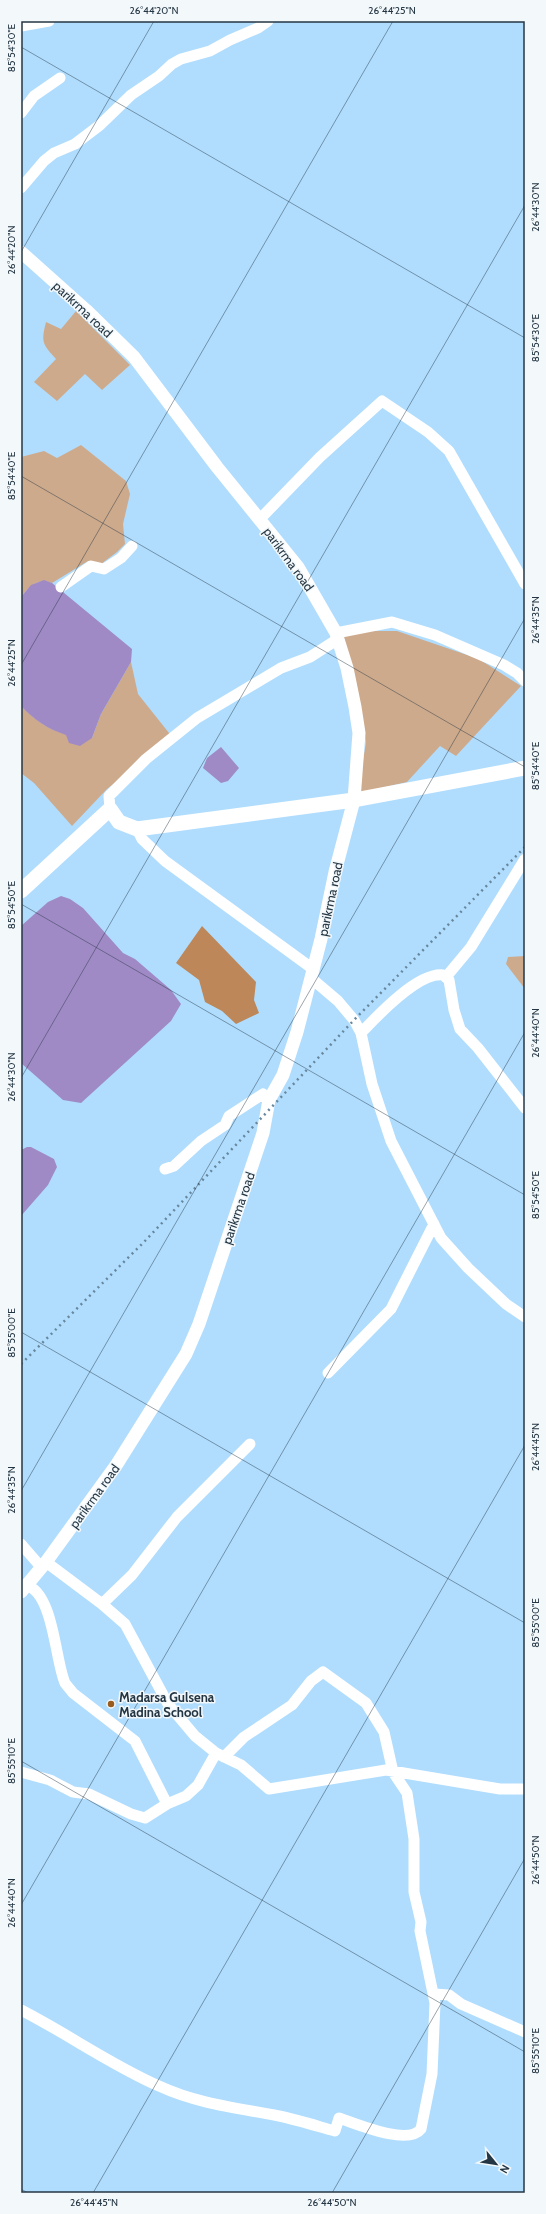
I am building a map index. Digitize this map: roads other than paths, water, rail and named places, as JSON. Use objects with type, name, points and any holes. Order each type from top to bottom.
[{"type":"main road","points":[[21,891],[110,809],[119,822],[137,829],[354,800],[525,768]]},
{"type":"street","points":[[21,26],[49,21]]},
{"type":"street","points":[[21,188],[44,161],[54,153],[75,144],[100,125],[131,95],[159,76],[172,64],[181,59],[210,51],[230,40],[258,28],[268,21]]},
{"type":"street","points":[[21,113],[34,96],[60,78]]},
{"type":"street","name":"parikrma road","points":[[21,252],[86,310],[134,357],[217,468],[298,567],[337,636],[347,668],[359,733],[354,800],[297,1032],[283,1075],[269,1100],[263,1133],[199,1324],[186,1354],[117,1464],[43,1565],[23,1588]]},
{"type":"street","points":[[260,519],[320,457],[382,401],[428,432],[449,451],[525,584]]},
{"type":"street","points":[[61,587],[91,566],[104,569],[121,558],[132,546]]},
{"type":"street","points":[[110,809],[109,796],[125,778],[197,718],[281,668],[310,657],[337,636],[392,622],[435,635],[504,665],[517,673],[525,681]]},
{"type":"street","points":[[137,829],[142,839],[165,861],[312,974],[354,1020],[361,1033],[372,1084],[391,1141],[441,1238],[468,1268],[506,1304],[525,1317]]},
{"type":"street","points":[[446,977],[471,947],[525,859]]},
{"type":"street","points":[[361,1033],[411,987],[429,977],[439,974],[446,977],[449,980],[454,1010],[460,1029],[467,1039],[478,1048],[525,1108]]},
{"type":"street","points":[[165,1169],[174,1166],[201,1141],[224,1125],[229,1116],[250,1101],[262,1094],[269,1100]]},
{"type":"street","points":[[328,1373],[391,1309],[434,1224]]},
{"type":"street","points":[[102,1604],[132,1575],[177,1517],[250,1444]]},
{"type":"street","points":[[21,1544],[43,1565],[102,1604],[125,1624],[168,1704],[195,1736],[220,1755],[241,1764],[270,1789],[386,1770],[500,1789],[525,1789]]},
{"type":"street","points":[[23,1588],[33,1589],[43,1601],[58,1650],[65,1682],[73,1693],[134,1741],[168,1804]]},
{"type":"street","points":[[21,1772],[50,1780],[73,1792],[89,1794],[131,1814],[145,1818],[168,1804],[186,1796],[198,1785],[220,1755],[292,1705],[311,1681],[323,1672],[366,1703],[384,1732],[393,1772],[407,1793],[414,1838],[414,1892],[421,1922],[420,1931],[434,1994],[432,2074],[421,2129],[415,2135],[409,2136],[392,2134],[339,2118],[335,2131],[279,2116],[209,2104],[192,2099],[160,2087],[116,2065],[87,2046],[21,2010]]},
{"type":"street","points":[[434,1994],[449,1995],[461,2004],[525,2032]]},
{"type":"railway","points":[[21,1364],[144,1242],[354,1020],[525,847]]},
{"type":"place","name":"Madarsa Gulsena Madina School","points":[[111,1704]]}]
